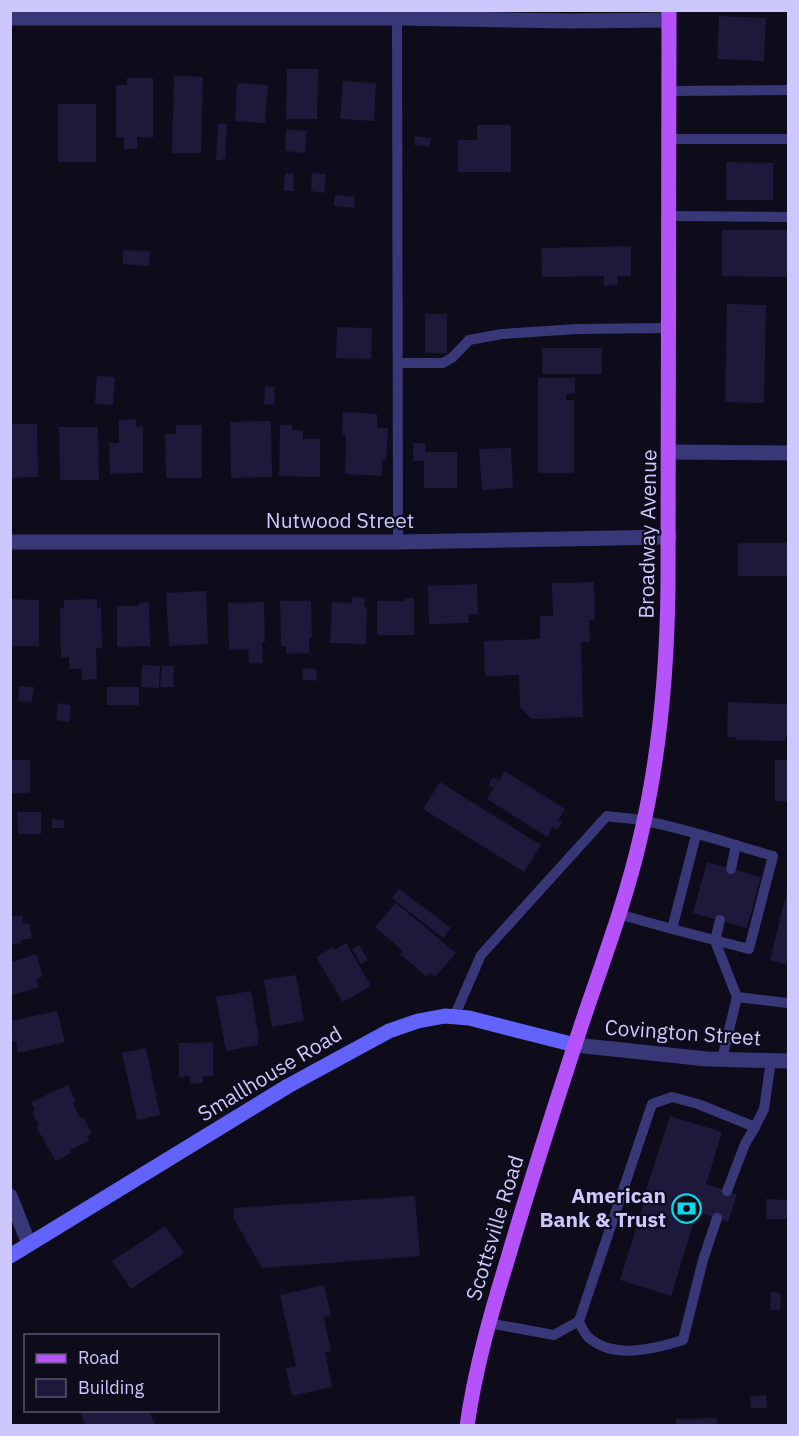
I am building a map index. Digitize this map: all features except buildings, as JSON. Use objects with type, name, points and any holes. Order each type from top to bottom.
[{"type":"main road","name":"Broadway Avenue","points":[[575,1045],[618,914],[644,820],[663,707],[668,627],[670,452],[669,15]]},
{"type":"main road","name":"Scottsville Road","points":[[467,1425],[488,1323],[575,1045]]},
{"type":"street","points":[[10,18],[397,14],[570,21],[669,15]]},
{"type":"street","points":[[670,452],[789,453]]},
{"type":"street","name":"Nutwood Street","points":[[10,542],[398,543],[669,537]]},
{"type":"street","name":"Smallhouse Road","points":[[10,1256],[288,1086],[357,1046],[389,1031],[418,1021],[445,1016],[480,1021],[575,1045]]},
{"type":"street","name":"Covington Street","points":[[575,1045],[722,1059],[789,1060]]},
{"type":"street","points":[[10,1196],[29,1244]]},
{"type":"lane","points":[[397,14],[398,543]]},
{"type":"lane","points":[[670,92],[789,90]]},
{"type":"lane","points":[[669,139],[789,138]]},
{"type":"lane","points":[[670,216],[789,217]]},
{"type":"lane","points":[[398,363],[443,363],[453,357],[469,340],[502,334],[578,329],[670,328]]},
{"type":"lane","points":[[454,1017],[481,955],[607,816],[644,820],[773,856],[749,950],[618,914]]},
{"type":"lane","points":[[672,929],[696,835]]},
{"type":"lane","points":[[732,869],[736,845]]},
{"type":"lane","points":[[720,920],[716,941],[737,997],[722,1059]]},
{"type":"lane","points":[[737,997],[789,1003]]},
{"type":"lane","points":[[727,1191],[745,1144],[764,1109],[771,1060]]},
{"type":"lane","points":[[488,1323],[554,1335],[579,1321],[651,1104],[672,1097],[698,1104],[755,1127]]},
{"type":"lane","points":[[579,1321],[587,1337],[606,1348],[643,1352],[683,1340],[703,1260],[717,1218]]},
{"type":"place","name":"American Bank & Trust","points":[[687,1208]]}]
